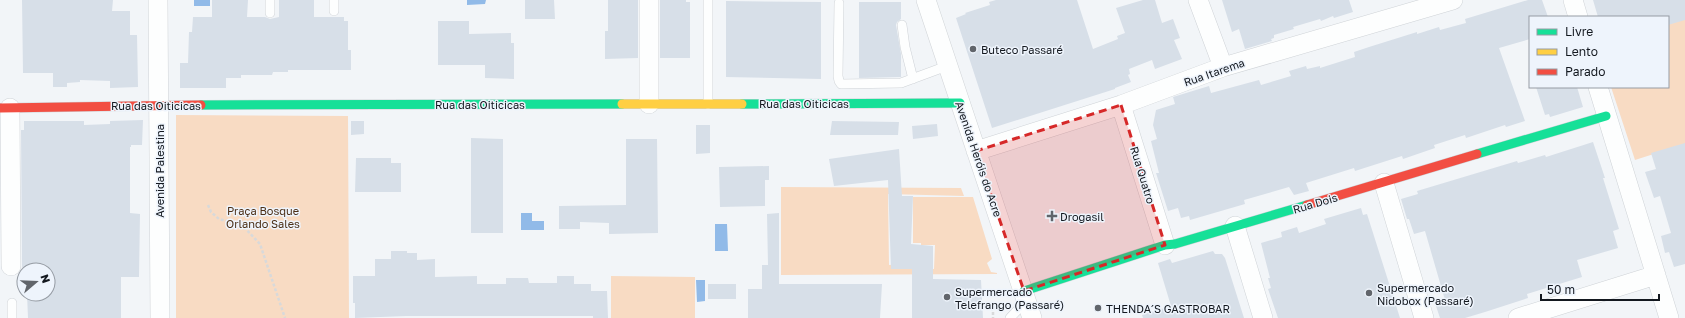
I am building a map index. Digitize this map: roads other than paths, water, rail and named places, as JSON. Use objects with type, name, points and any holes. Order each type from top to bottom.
[{"type":"street","name":"Avenida Palestina","points":[[158,0],[160,318]]},
{"type":"street","points":[[649,0],[649,104]]},
{"type":"street","name":"Avenida Heróis do Acre","points":[[926,0],[1027,303]]},
{"type":"street","points":[[1198,0],[1223,67]]},
{"type":"street","name":"Rua Itarema","points":[[976,151],[1121,105],[1223,67],[1453,0]]},
{"type":"street","points":[[1573,0],[1578,16]]},
{"type":"street","points":[[1598,88],[1668,318]]},
{"type":"street","name":"Rua das Oiticicas","points":[[5,108],[158,105],[960,103]]},
{"type":"street","name":"Rua Quatro","points":[[1121,105],[1165,245]]},
{"type":"street","points":[[5,108],[11,266]]},
{"type":"street","name":"Rua Dois","points":[[1027,303],[1165,245],[1175,244],[1384,183],[1606,116]]},
{"type":"street","points":[[1384,183],[1424,318]]},
{"type":"street","points":[[1235,226],[1263,318]]},
{"type":"street","points":[[1518,318],[1656,275]]},
{"type":"lane","points":[[270,0],[270,13]]},
{"type":"lane","points":[[334,0],[334,11]]},
{"type":"lane","points":[[708,0],[708,104]]},
{"type":"lane","points":[[839,3],[839,81],[842,84],[897,84],[947,66]]},
{"type":"lane","points":[[902,25],[905,47],[913,79]]},
{"type":"lane","points":[[1010,318],[1027,303]]},
{"type":"lane","points":[[12,304],[12,318]]},
{"type":"water","points":[[194,0],[210,0],[210,6],[194,6]]},
{"type":"water","points":[[467,0],[486,0],[485,4],[467,5]]},
{"type":"water","points":[[521,213],[532,213],[532,221],[544,221],[544,230],[521,230]]},
{"type":"water","points":[[715,224],[727,224],[728,251],[715,251]]},
{"type":"water","points":[[696,280],[705,280],[705,301],[697,302]]},
{"type":"place","name":"Buteco Passaré","points":[[973,49]]},
{"type":"place","name":"Drogasil","points":[[1052,216]]},
{"type":"place","name":"Supermercado Nidobox (Passaré)","points":[[1369,293]]},
{"type":"place","name":"Supermercado Telefrango (Passaré)","points":[[947,297]]},
{"type":"place","name":"THENDA´S GASTROBAR","points":[[1098,308]]},
{"type":"park label","name":"Praça Bosque Orlando Sales","points":[[263,216]]}]
